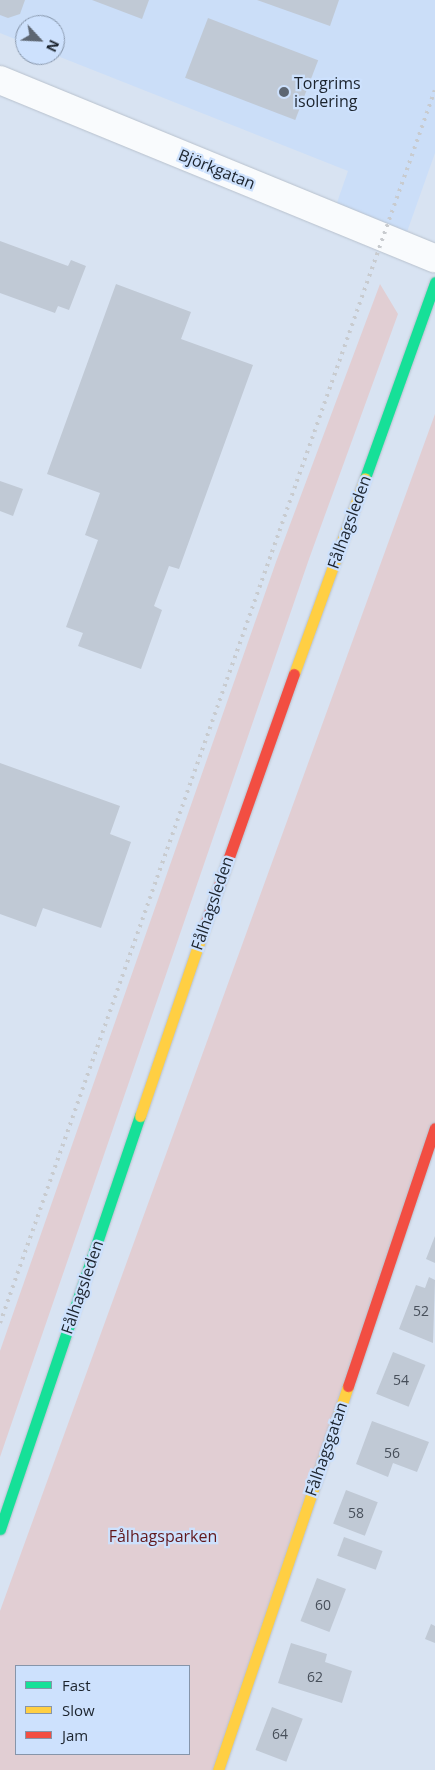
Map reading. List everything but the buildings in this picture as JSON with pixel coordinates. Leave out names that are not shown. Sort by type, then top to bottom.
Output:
[{"type":"main road","name":"Fålhagsleden","points":[[0,1529],[227,860],[435,282]]},
{"type":"main road","name":"Fålhagsgatan","points":[[218,1770],[435,1128]]},
{"type":"street","name":"Björkgatan","points":[[0,80],[435,258]]},
{"type":"shaded area","points":[[0,0],[435,0],[435,153],[402,246],[332,217],[348,171],[65,59],[65,15],[15,15],[15,39],[0,33]]},
{"type":"green space","points":[[380,284],[398,314],[309,559],[0,1457],[0,1351],[276,562]]},
{"type":"green space","name":"Fålhagsparken","points":[[435,414],[435,1128],[218,1770],[0,1770],[0,1611]]},
{"type":"railway","points":[[0,1323],[435,90]]},
{"type":"traffic: fast","points":[[365,478],[435,282]]},
{"type":"traffic: fast","points":[[0,1529],[140,1116]]},
{"type":"traffic: slow","points":[[294,674],[365,478]]},
{"type":"traffic: slow","points":[[140,1116],[206,922]]},
{"type":"traffic: slow","points":[[218,1770],[348,1386]]},
{"type":"traffic: jam","points":[[206,922],[294,674]]},
{"type":"traffic: jam","points":[[348,1386],[435,1128]]},
{"type":"place","name":"Torgrims isolering","points":[[284,92]]}]
